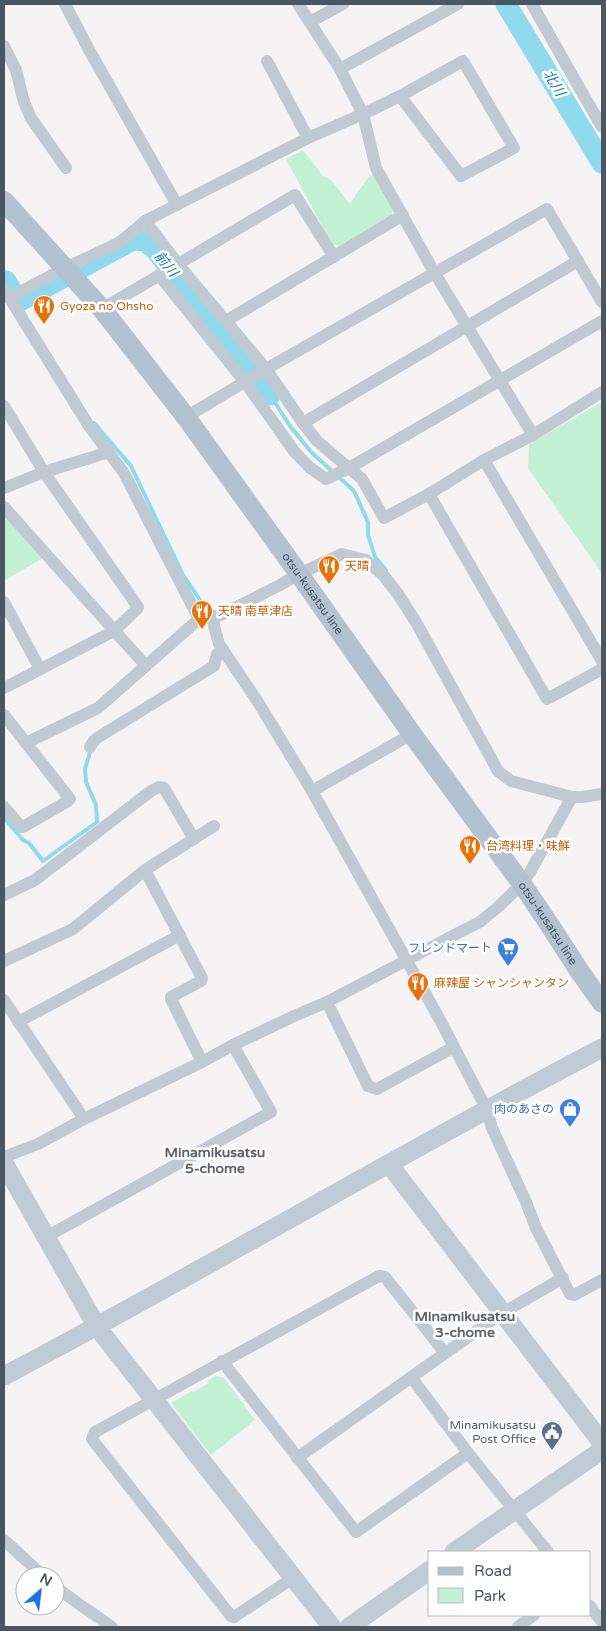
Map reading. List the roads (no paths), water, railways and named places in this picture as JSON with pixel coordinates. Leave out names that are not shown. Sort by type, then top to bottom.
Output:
[{"type":"main road","name":"otsu-kusatsu line","points":[[4,201],[102,308],[186,417],[412,734],[522,884],[602,1003]]},
{"type":"street","points":[[65,4],[177,205]]},
{"type":"street","points":[[298,4],[340,69],[363,114],[376,168],[434,272],[533,435]]},
{"type":"street","points":[[310,22],[343,4]]},
{"type":"street","points":[[340,69],[458,4]]},
{"type":"street","points":[[532,4],[602,127]]},
{"type":"street","points":[[4,46],[16,70],[24,102],[31,118],[66,168]]},
{"type":"street","points":[[267,61],[308,138]]},
{"type":"street","points":[[199,619],[133,488],[89,426],[6,294],[118,243],[145,221],[308,138],[400,96],[463,61],[514,148],[461,176],[400,96]]},
{"type":"street","points":[[102,308],[295,195],[334,257]]},
{"type":"street","points":[[186,417],[434,272],[547,209],[602,302]]},
{"type":"street","points":[[226,321],[403,215]]},
{"type":"street","points":[[145,221],[169,269],[245,382],[294,451],[308,467],[326,479],[349,468],[602,321]]},
{"type":"street","points":[[303,423],[578,261]]},
{"type":"street","points":[[169,269],[226,321],[266,369],[317,441],[362,479],[384,518],[429,494],[484,460],[533,435],[602,392]]},
{"type":"street","points":[[4,406],[44,472],[138,607],[114,631],[4,688]]},
{"type":"street","points":[[4,488],[44,472],[109,452]]},
{"type":"street","points":[[484,460],[602,661]]},
{"type":"street","points":[[429,494],[548,699],[602,669]]},
{"type":"street","points":[[4,507],[146,666]]},
{"type":"street","points":[[26,742],[98,708],[199,619],[221,615],[342,554],[366,560],[376,567],[398,594],[417,624],[498,771],[511,781],[572,797],[602,794]]},
{"type":"street","points":[[4,602],[40,668]]},
{"type":"street","points":[[214,616],[214,626],[219,644],[258,702],[312,791],[454,1047],[487,1110],[492,1128],[536,1228],[570,1294],[574,1295],[602,1281]]},
{"type":"street","points":[[90,747],[97,738],[214,666],[217,654],[223,649]]},
{"type":"street","points":[[4,715],[70,798],[68,801],[23,827],[4,807]]},
{"type":"street","points":[[312,791],[412,734]]},
{"type":"street","points":[[4,895],[35,880],[144,796],[159,787],[164,788],[194,839]]},
{"type":"street","points":[[4,1157],[38,1144],[84,1118],[202,1062],[233,1045],[327,1002],[480,922],[522,884],[572,797]]},
{"type":"street","points":[[4,961],[73,929],[146,870],[214,826]]},
{"type":"street","points":[[146,870],[202,978],[201,981],[171,997],[202,1062]]},
{"type":"street","points":[[18,1022],[180,934]]},
{"type":"street","points":[[4,1000],[84,1118]]},
{"type":"street","points":[[327,1002],[368,1086],[377,1089],[454,1047]]},
{"type":"street","points":[[46,1237],[271,1112],[233,1045]]},
{"type":"street","points":[[4,1376],[97,1327],[602,1048]]},
{"type":"street","points":[[4,1163],[97,1327],[332,1627]]},
{"type":"street","points":[[389,1164],[602,1443]]},
{"type":"street","points":[[293,1578],[234,1617],[231,1616],[92,1439],[94,1432],[379,1276],[385,1277],[445,1353]]},
{"type":"street","points":[[297,1458],[502,1313],[563,1278]]},
{"type":"street","points":[[222,1361],[356,1532],[468,1453]]},
{"type":"street","points":[[411,1377],[468,1453],[547,1551]]},
{"type":"street","points":[[455,1551],[602,1450]]},
{"type":"street","points":[[4,1540],[32,1566]]},
{"type":"street","points":[[349,1627],[428,1571]]},
{"type":"street","points":[[65,1595],[112,1627]]},
{"type":"street","points":[[591,1607],[602,1622]]},
{"type":"street","points":[[518,1627],[533,1616]]},
{"type":"waterway","name":"北川","points":[[506,4],[602,163]]},
{"type":"waterway","name":"前川","points":[[6,281],[18,302],[133,240],[144,241],[154,248],[270,395]]},
{"type":"waterway","points":[[270,395],[290,426],[311,452],[333,472]]},
{"type":"waterway","points":[[94,423],[131,466],[183,575],[206,609],[207,616]]},
{"type":"waterway","points":[[339,477],[354,491],[368,522],[368,535],[375,557],[386,570]]},
{"type":"waterway","points":[[4,818],[23,840],[29,843],[43,861],[97,822],[96,805],[86,782],[85,769],[91,749]]},
{"type":"place","name":"Gyoza no Ohsho","points":[[44,325]]},
{"type":"place","name":"天晴","points":[[329,585]]},
{"type":"place","name":"天晴 南草津店","points":[[202,630]]},
{"type":"place","name":"台湾料理・味鮮","points":[[470,865]]},
{"type":"place","name":"フレンドマート","points":[[508,967]]},
{"type":"place","name":"麻辣屋 シャンシャンタン","points":[[418,1002]]},
{"type":"place","name":"肉のあさの","points":[[570,1128]]},
{"type":"place","name":"Minamikusatsu Post Office","points":[[552,1451]]},
{"type":"district","name":"Minamikusatsu 5-chome","points":[[215,1160]]},
{"type":"district","name":"Minamikusatsu 3-chome","points":[[465,1324]]}]
